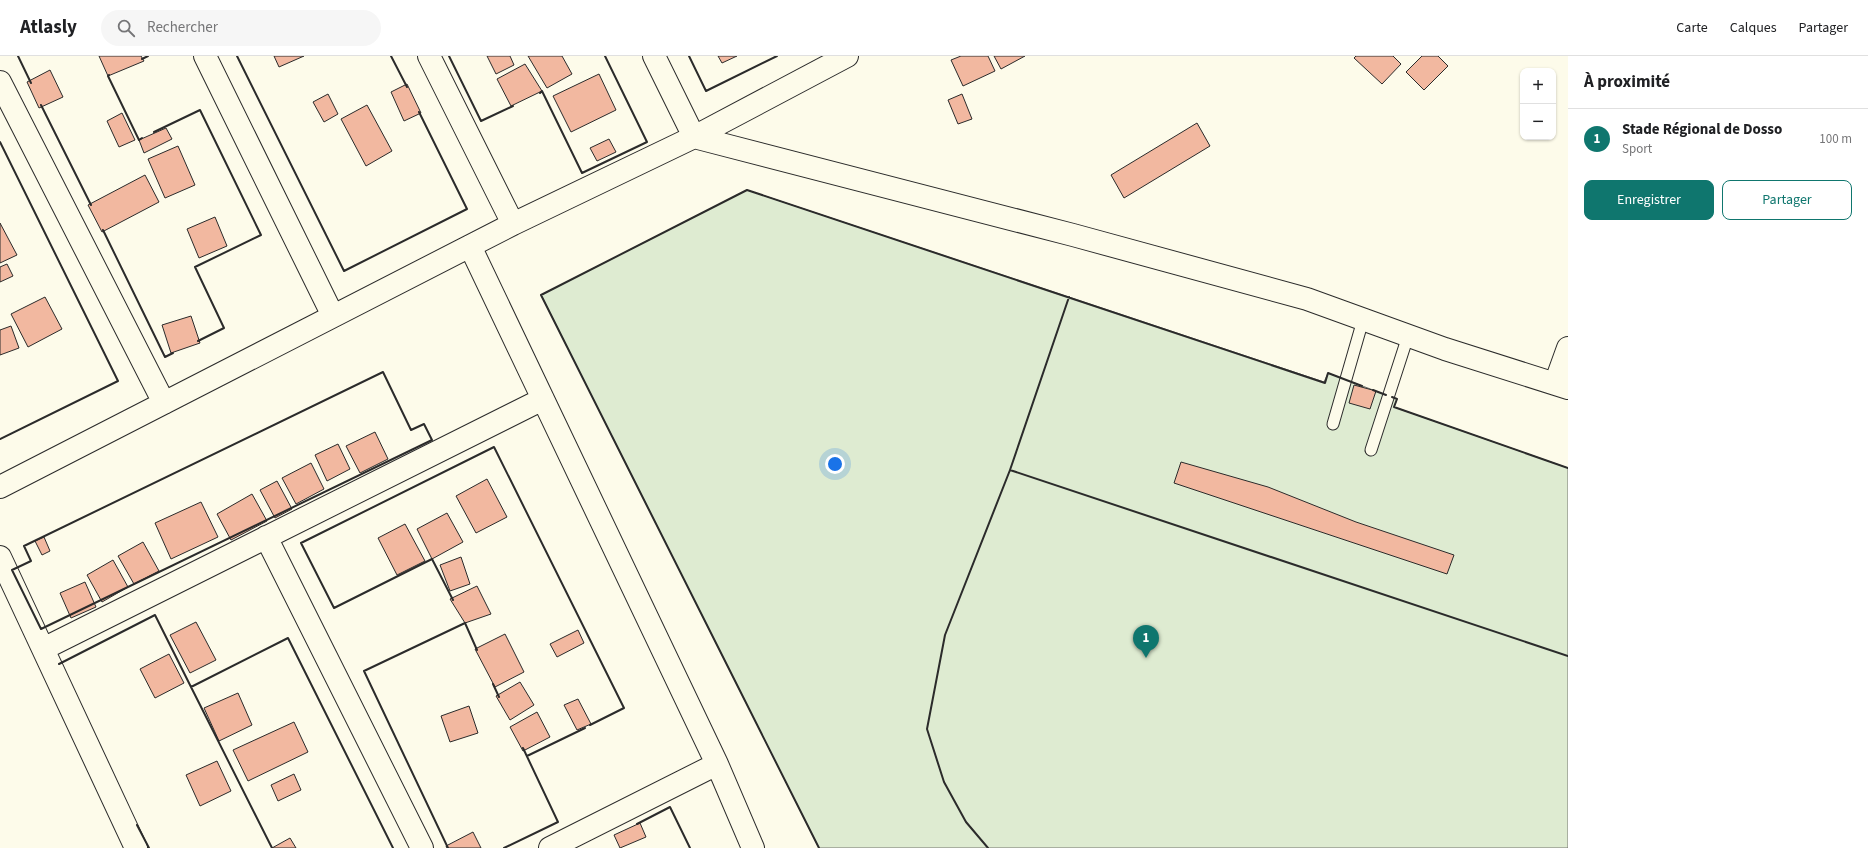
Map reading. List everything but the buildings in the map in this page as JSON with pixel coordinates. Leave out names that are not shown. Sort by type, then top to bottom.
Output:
[{"type":"street","points":[[205,56],[333,316]]},
{"type":"street","points":[[429,56],[513,224]]},
{"type":"street","points":[[654,56],[694,137],[1200,269],[1307,299],[1408,336],[1561,386],[1568,348]]},
{"type":"street","points":[[0,487],[513,224],[694,137],[847,56]]},
{"type":"street","points":[[0,82],[164,403]]},
{"type":"street","points":[[470,246],[717,764],[754,848]]},
{"type":"street","points":[[43,649],[543,399]]},
{"type":"street","points":[[266,537],[422,848]]},
{"type":"street","points":[[0,557],[136,848]]},
{"type":"street","points":[[550,848],[717,764]]},
{"type":"lane","points":[[1333,424],[1363,320]]},
{"type":"lane","points":[[1371,450],[1408,336]]},
{"type":"green space","points":[[747,190],[1324,382],[1328,373],[1397,399],[1394,407],[1568,468],[1568,848],[819,848],[541,295]]},
{"type":"wall","points":[[18,56],[31,83]]},
{"type":"wall","points":[[142,59],[148,56]]},
{"type":"wall","points":[[237,56],[344,271],[467,209],[419,112]]},
{"type":"wall","points":[[391,56],[407,87]]},
{"type":"wall","points":[[449,56],[481,121],[513,106]]},
{"type":"wall","points":[[540,93],[542,91],[582,173],[647,142],[605,56]]},
{"type":"wall","points":[[689,56],[706,91],[777,56]]},
{"type":"wall","points":[[109,75],[108,76],[139,140],[142,138]]},
{"type":"wall","points":[[41,105],[91,205]]},
{"type":"wall","points":[[154,132],[200,110],[261,235],[195,267],[224,328],[198,341]]},
{"type":"wall","points":[[0,142],[118,381],[0,439]]},
{"type":"wall","points":[[819,848],[541,295],[747,190],[1325,383],[1328,373],[1362,386]]},
{"type":"wall","points":[[103,230],[165,357],[173,353]]},
{"type":"wall","points":[[1010,470],[1069,297]]},
{"type":"wall","points":[[383,372],[411,430],[424,424],[432,440],[41,629],[12,570],[31,561],[24,546],[383,372]]},
{"type":"wall","points":[[1373,390],[1386,395]]},
{"type":"wall","points":[[1392,397],[1397,399],[1394,407],[1568,468]]},
{"type":"wall","points":[[453,600],[432,559],[334,608],[301,543],[494,447],[624,708],[590,725]]},
{"type":"wall","points":[[988,848],[966,822],[944,782],[927,729],[945,635],[1010,470],[1568,656]]},
{"type":"wall","points":[[59,664],[155,615],[191,687],[288,638],[393,848]]},
{"type":"wall","points":[[448,848],[364,671],[465,623],[477,650]]},
{"type":"wall","points":[[493,684],[499,697]]},
{"type":"wall","points":[[191,687],[272,848]]},
{"type":"wall","points":[[527,756],[585,728]]},
{"type":"wall","points":[[504,848],[558,822],[523,748]]},
{"type":"wall","points":[[637,824],[670,807],[690,848]]},
{"type":"wall","points":[[137,825],[149,848]]},
{"type":"place","name":"Stade Régional de Dosso","points":[[1146,658]]}]
